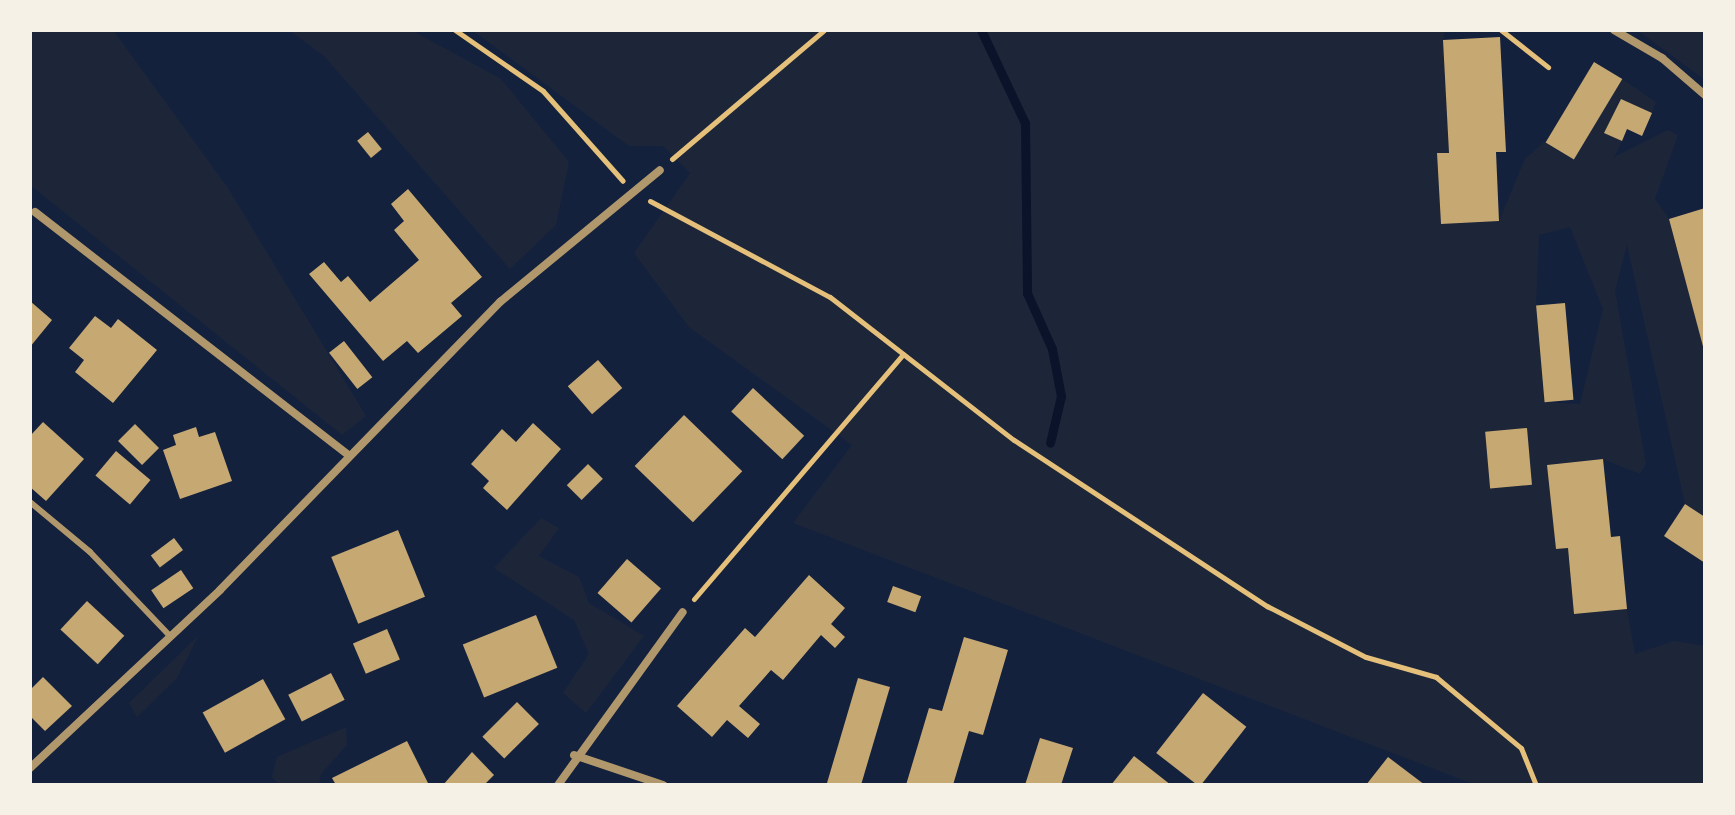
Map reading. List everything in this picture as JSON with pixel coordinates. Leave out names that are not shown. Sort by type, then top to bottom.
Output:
[{"type":"street","points":[[1614,30],[1662,58],[1705,95]]},
{"type":"street","points":[[30,768],[170,636],[500,302],[660,170]]},
{"type":"street","points":[[35,212],[348,455]]},
{"type":"street","points":[[558,785],[574,755],[683,612]]},
{"type":"street","points":[[574,755],[663,785]]},
{"type":"lane","points":[[30,502],[90,552],[170,636]]},
{"type":"path","points":[[455,30],[543,91],[632,191],[830,297],[1014,440],[1267,606],[1366,657],[1436,677],[1521,748],[1536,785]]},
{"type":"path","points":[[660,170],[824,30]]},
{"type":"path","points":[[1501,30],[1548,67]]},
{"type":"path","points":[[683,612],[903,354]]},
{"type":"shaded area","points":[[30,30],[113,30],[228,188],[366,416],[342,435],[30,185]]},
{"type":"shaded area","points":[[289,30],[413,31],[501,79],[569,162],[556,225],[510,269],[325,57]]},
{"type":"shaded area","points":[[472,30],[1444,30],[1449,153],[1437,154],[1441,224],[1499,221],[1525,159],[1544,142],[1572,159],[1622,79],[1656,102],[1652,113],[1620,99],[1605,132],[1622,141],[1614,157],[1668,130],[1678,135],[1655,199],[1669,219],[1705,352],[1705,517],[1685,504],[1627,245],[1615,291],[1646,464],[1640,474],[1603,459],[1548,465],[1556,549],[1568,548],[1574,614],[1627,609],[1635,654],[1674,641],[1705,646],[1705,785],[1476,785],[793,523],[852,445],[689,327],[634,253],[690,173],[663,146],[629,146]],"holes":[[[1570,227],[1603,309],[1580,404],[1544,402],[1536,305],[1539,235]]]},
{"type":"shaded area","points":[[1636,30],[1705,30],[1705,80],[1641,33]]},
{"type":"shaded area","points":[[541,518],[559,528],[539,556],[579,577],[589,603],[644,636],[586,713],[563,693],[589,654],[574,620],[494,568]]},
{"type":"shaded area","points":[[199,635],[177,678],[137,717],[129,703]]},
{"type":"shaded area","points":[[346,727],[347,745],[321,774],[319,785],[280,785],[272,777],[277,757]]},
{"type":"building","points":[[1500,37],[1506,152],[1496,152],[1499,221],[1441,224],[1437,153],[1449,153],[1443,40]]},
{"type":"building","points":[[1594,62],[1622,79],[1574,160],[1546,143]]},
{"type":"building","points":[[1621,99],[1652,113],[1642,136],[1627,129],[1622,141],[1604,133]]},
{"type":"building","points":[[368,132],[382,149],[371,158],[357,141]]},
{"type":"building","points":[[408,189],[482,277],[451,303],[462,316],[418,353],[407,341],[383,361],[309,274],[324,262],[341,282],[348,276],[370,302],[419,260],[394,230],[404,221],[391,204]]},
{"type":"building","points":[[1705,208],[1705,350],[1704,350],[1669,219]]},
{"type":"building","points":[[30,301],[52,320],[30,347]]},
{"type":"building","points":[[1565,303],[1573,400],[1545,402],[1536,306]]},
{"type":"building","points":[[95,316],[111,328],[118,319],[157,350],[113,403],[75,372],[84,360],[69,348]]},
{"type":"building","points":[[344,341],[372,377],[357,389],[329,353]]},
{"type":"building","points":[[598,360],[622,388],[592,414],[568,386]]},
{"type":"building","points":[[753,388],[804,436],[782,459],[731,411]]},
{"type":"building","points":[[684,415],[742,471],[693,522],[635,466]]},
{"type":"building","points":[[43,422],[84,459],[46,501],[30,487],[30,436]]},
{"type":"building","points":[[533,423],[561,449],[507,510],[483,488],[489,481],[471,464],[502,429],[516,442]]},
{"type":"building","points":[[135,424],[159,448],[142,465],[118,441]]},
{"type":"building","points":[[196,427],[199,437],[215,432],[232,481],[180,499],[163,450],[176,445],[173,435]]},
{"type":"building","points":[[1527,428],[1532,485],[1490,488],[1485,432]]},
{"type":"building","points":[[116,451],[150,480],[130,504],[95,476]]},
{"type":"building","points":[[1603,459],[1611,537],[1620,536],[1627,609],[1574,614],[1568,548],[1556,549],[1547,465]]},
{"type":"building","points":[[588,464],[603,479],[582,500],[567,485]]},
{"type":"building","points":[[1685,504],[1705,517],[1705,563],[1664,536]]},
{"type":"building","points":[[398,530],[425,597],[358,624],[331,557]]},
{"type":"building","points":[[174,538],[183,550],[160,567],[151,555]]},
{"type":"building","points":[[627,559],[661,589],[631,622],[597,593]]},
{"type":"building","points":[[181,570],[193,588],[163,608],[151,590]]},
{"type":"building","points":[[809,575],[845,608],[831,624],[845,637],[835,648],[821,635],[783,680],[771,670],[739,706],[760,724],[748,738],[727,720],[712,737],[677,706],[745,628],[755,637]]},
{"type":"building","points":[[893,586],[921,596],[915,612],[887,602]]},
{"type":"building","points":[[87,601],[124,636],[98,664],[60,630]]},
{"type":"building","points":[[536,615],[557,668],[484,697],[463,645]]},
{"type":"building","points":[[387,629],[400,659],[366,674],[353,643]]},
{"type":"building","points":[[964,637],[1008,650],[983,735],[969,731],[953,785],[906,785],[929,708],[942,711]]},
{"type":"building","points":[[331,673],[345,700],[302,722],[288,695]]},
{"type":"building","points":[[43,677],[72,706],[45,731],[30,716],[30,690]]},
{"type":"building","points":[[858,678],[890,687],[861,785],[834,785],[827,783]]},
{"type":"building","points":[[263,679],[285,719],[225,753],[203,712]]},
{"type":"building","points":[[1203,693],[1246,727],[1201,785],[1156,753]]},
{"type":"building","points":[[517,702],[539,724],[504,759],[482,737]]},
{"type":"building","points":[[1040,738],[1073,748],[1061,785],[1025,785]]},
{"type":"building","points":[[407,741],[429,785],[336,785],[332,778]]},
{"type":"building","points":[[472,752],[494,775],[484,785],[443,785]]},
{"type":"building","points":[[1134,756],[1171,785],[1111,785]]},
{"type":"building","points":[[1388,757],[1425,785],[1366,785]]},
{"type":"waterway","points":[[981,30],[1025,123],[1027,293],[1052,349],[1061,396],[1050,443]]}]
